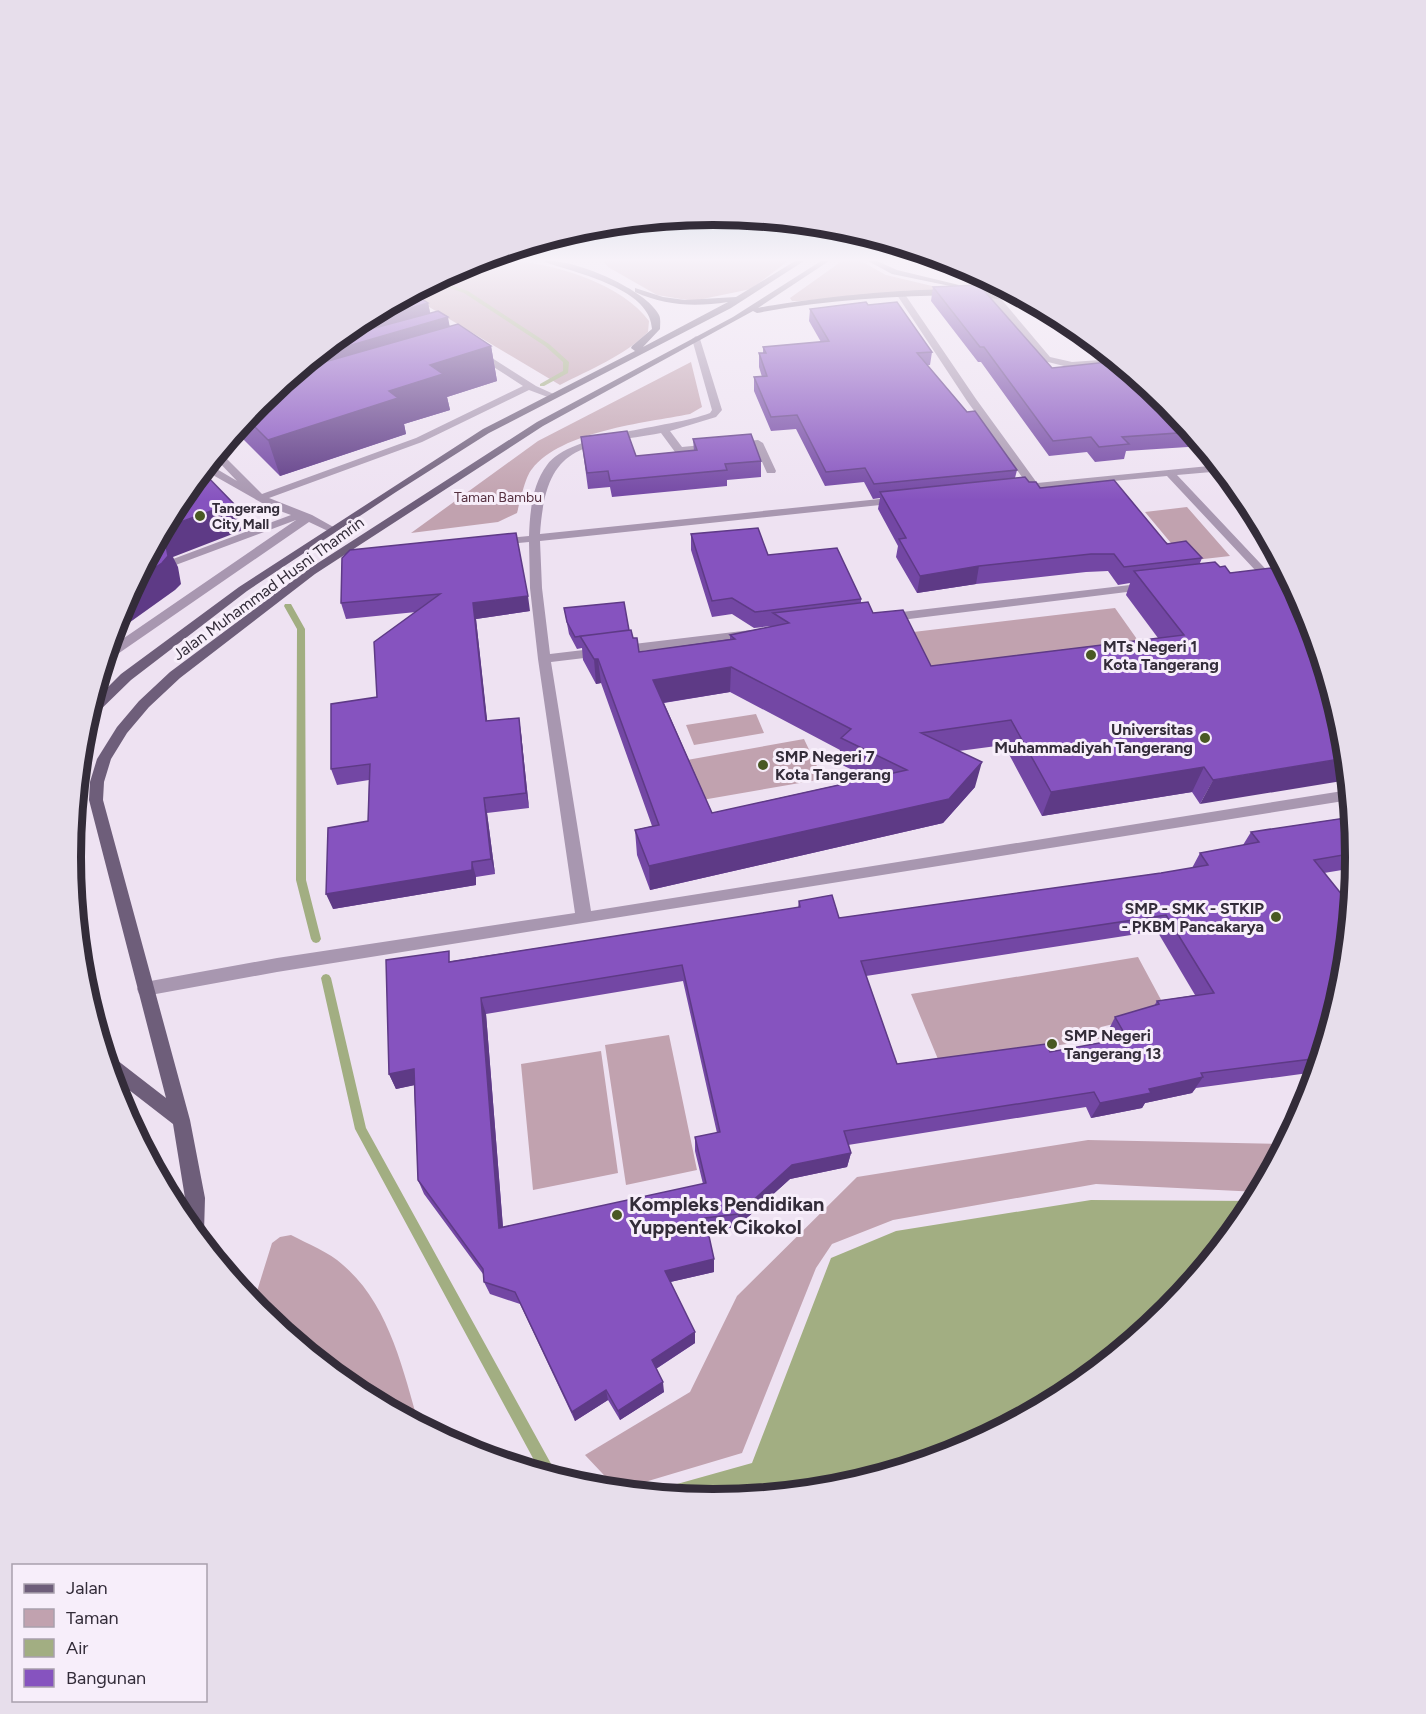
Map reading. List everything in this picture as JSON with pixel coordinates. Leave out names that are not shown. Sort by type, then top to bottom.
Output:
[{"type":"main road","points":[[599,374],[642,341]]},
{"type":"main road","name":"Jalan Muhammad Husni Thamrin","points":[[101,700],[154,655],[243,589],[332,529],[502,422],[661,341]]},
{"type":"main road","name":"Jalan Muhammad Husni Thamrin","points":[[194,1217],[195,1198],[181,1120],[96,800],[97,782],[104,759],[122,730],[144,704],[175,675],[329,560],[540,424],[692,341]]},
{"type":"main road","points":[[515,415],[527,422],[540,424]]},
{"type":"main road","points":[[502,422],[525,424],[527,432]]},
{"type":"main road","points":[[119,1072],[181,1120]]},
{"type":"street","points":[[584,918],[544,659],[533,538],[540,490],[550,468],[556,462],[587,444],[705,418],[717,410],[697,341]]},
{"type":"street","points":[[931,341],[1034,486]]},
{"type":"street","points":[[1032,341],[1047,359],[1053,362],[1068,365],[1105,362]]},
{"type":"street","points":[[468,350],[530,386],[553,396]]},
{"type":"street","points":[[260,498],[419,440],[530,386]]},
{"type":"street","points":[[663,428],[679,450],[758,443],[771,471]]},
{"type":"street","points":[[222,459],[260,498]]},
{"type":"street","points":[[1011,489],[1211,469]]},
{"type":"street","points":[[213,471],[273,505],[332,529]]},
{"type":"street","points":[[1169,473],[1257,574],[1279,590]]},
{"type":"street","points":[[488,543],[909,499]]},
{"type":"street","points":[[169,564],[304,516]]},
{"type":"street","points":[[117,649],[304,516]]},
{"type":"street","points":[[329,560],[352,557]]},
{"type":"street","points":[[874,619],[1157,586]]},
{"type":"street","points":[[544,659],[768,632]]},
{"type":"street","points":[[145,989],[277,965],[1342,796]]},
{"type":"green space","points":[[486,341],[639,341],[595,368],[560,385]]},
{"type":"green space","name":"Taman Bambu","points":[[691,362],[702,407],[690,414],[628,425],[583,437],[563,446],[546,456],[532,469],[517,513],[498,522],[411,533],[538,441]]},
{"type":"green space","points":[[1187,507],[1230,556],[1186,561],[1145,512]]},
{"type":"green space","points":[[1115,608],[1151,659],[932,685],[905,633]]},
{"type":"green space","points":[[756,714],[764,733],[694,745],[686,725]]},
{"type":"green space","points":[[804,739],[823,779],[702,800],[687,760]]},
{"type":"green space","points":[[1138,957],[1167,1011],[1101,1027],[1104,1038],[940,1064],[911,994]]},
{"type":"green space","points":[[669,1035],[697,1170],[626,1185],[605,1045]]},
{"type":"green space","points":[[601,1051],[618,1173],[533,1190],[521,1064]]},
{"type":"green space","points":[[1088,1140],[1276,1144],[1248,1191],[1096,1184],[893,1220],[832,1244],[816,1268],[742,1453],[636,1485],[609,1480],[585,1455],[690,1392],[737,1296],[857,1177]]},
{"type":"green space","points":[[291,1235],[325,1252],[359,1281],[383,1318],[392,1339],[416,1415],[362,1382],[328,1358],[296,1332],[256,1294],[272,1243],[280,1237]]},
{"type":"water","points":[[1091,1200],[1242,1201],[1188,1274],[1130,1332],[1064,1382],[993,1424],[916,1455],[836,1477],[754,1488],[665,1487],[752,1463],[831,1258],[896,1231]]},
{"type":"building","points":[[349,341],[365,341],[338,349]]},
{"type":"building","points":[[398,341],[483,341],[491,346],[430,365],[443,374],[389,391],[398,398],[268,440],[252,424],[318,364]]},
{"type":"building","points":[[829,341],[924,341],[932,352],[917,353],[967,412],[975,411],[1017,470],[874,484],[865,468],[826,472],[797,415],[771,417],[754,377],[767,376],[759,353],[766,353],[763,347]]},
{"type":"building","points":[[975,341],[1028,341],[1052,368],[1106,362],[1130,382],[1181,433],[1122,437],[1129,444],[1099,447],[1091,437],[1053,441],[984,347],[980,347]]},
{"type":"building","points":[[627,431],[636,456],[697,450],[693,439],[751,434],[761,461],[725,464],[727,470],[610,481],[608,471],[587,473],[581,437]]},
{"type":"building","points":[[208,477],[233,503],[177,523]]},
{"type":"building","points":[[1025,477],[1029,482],[1036,482],[1040,488],[1114,480],[1167,544],[1186,541],[1202,558],[1124,567],[1114,554],[1091,554],[979,566],[920,576],[899,539],[906,538],[880,492]]},
{"type":"building","points":[[758,528],[768,555],[837,548],[861,599],[755,612],[732,598],[712,601],[691,534]]},
{"type":"building","points":[[516,533],[528,596],[473,603],[486,721],[519,718],[526,793],[484,798],[491,859],[472,862],[472,870],[326,894],[328,828],[368,821],[370,764],[331,769],[331,704],[377,697],[374,642],[440,594],[341,603],[342,558],[350,550]]},
{"type":"building","points":[[166,542],[168,556],[149,572]]},
{"type":"building","points":[[1215,562],[1220,567],[1225,566],[1230,573],[1271,568],[1281,578],[1311,654],[1323,693],[1337,759],[1213,780],[1204,767],[1051,792],[1011,720],[921,733],[982,762],[949,799],[649,866],[635,830],[659,825],[598,659],[594,659],[580,636],[631,630],[633,638],[637,638],[639,652],[735,639],[730,635],[789,623],[773,613],[868,602],[873,613],[903,610],[931,666],[1184,635],[1134,571]],"holes":[[[731,667],[851,729],[841,738],[907,770],[712,813],[653,680]]]},
{"type":"building","points":[[624,602],[629,630],[575,637],[567,622],[564,608]]},
{"type":"building","points":[[1344,818],[1345,855],[1314,860],[1344,897],[1333,980],[1311,1059],[1201,1073],[1203,1077],[1149,1089],[1151,1093],[1100,1103],[1094,1092],[844,1131],[851,1153],[792,1165],[738,1214],[705,1218],[714,1259],[665,1271],[695,1332],[652,1360],[663,1382],[618,1411],[606,1390],[572,1412],[515,1292],[484,1282],[483,1269],[418,1180],[414,1069],[389,1074],[386,960],[449,951],[449,962],[800,907],[799,901],[832,895],[839,918],[1208,865],[1200,853],[1259,842],[1251,832]],"holes":[[[1166,915],[1214,993],[1157,1001],[1159,1004],[1115,1017],[1127,1038],[1050,1052],[1046,1044],[897,1064],[861,961]],[[682,965],[720,1132],[695,1137],[706,1183],[499,1228],[481,998]]]},
{"type":"waterway","points":[[541,341],[566,362],[566,372],[542,385]]},
{"type":"waterway","points":[[288,606],[301,629],[301,880],[316,939]]},
{"type":"waterway","points":[[326,978],[361,1129],[544,1466]]},
{"type":"place","name":"Tangerang City Mall","points":[[200,516]]},
{"type":"place","name":"MTs Negeri 1 Kota Tangerang","points":[[1091,655]]},
{"type":"place","name":"Universitas Muhammadiyah Tangerang","points":[[1205,738]]},
{"type":"place","name":"SMP Negeri 7 Kota Tangerang","points":[[763,765]]},
{"type":"place","name":"SMP - SMK - STKIP - PKBM Pancakarya","points":[[1276,917]]},
{"type":"place","name":"SMP Negeri Tangerang 13","points":[[1052,1044]]},
{"type":"place","name":"Kompleks Pendidikan Yuppentek Cikokol","points":[[617,1215]]}]
